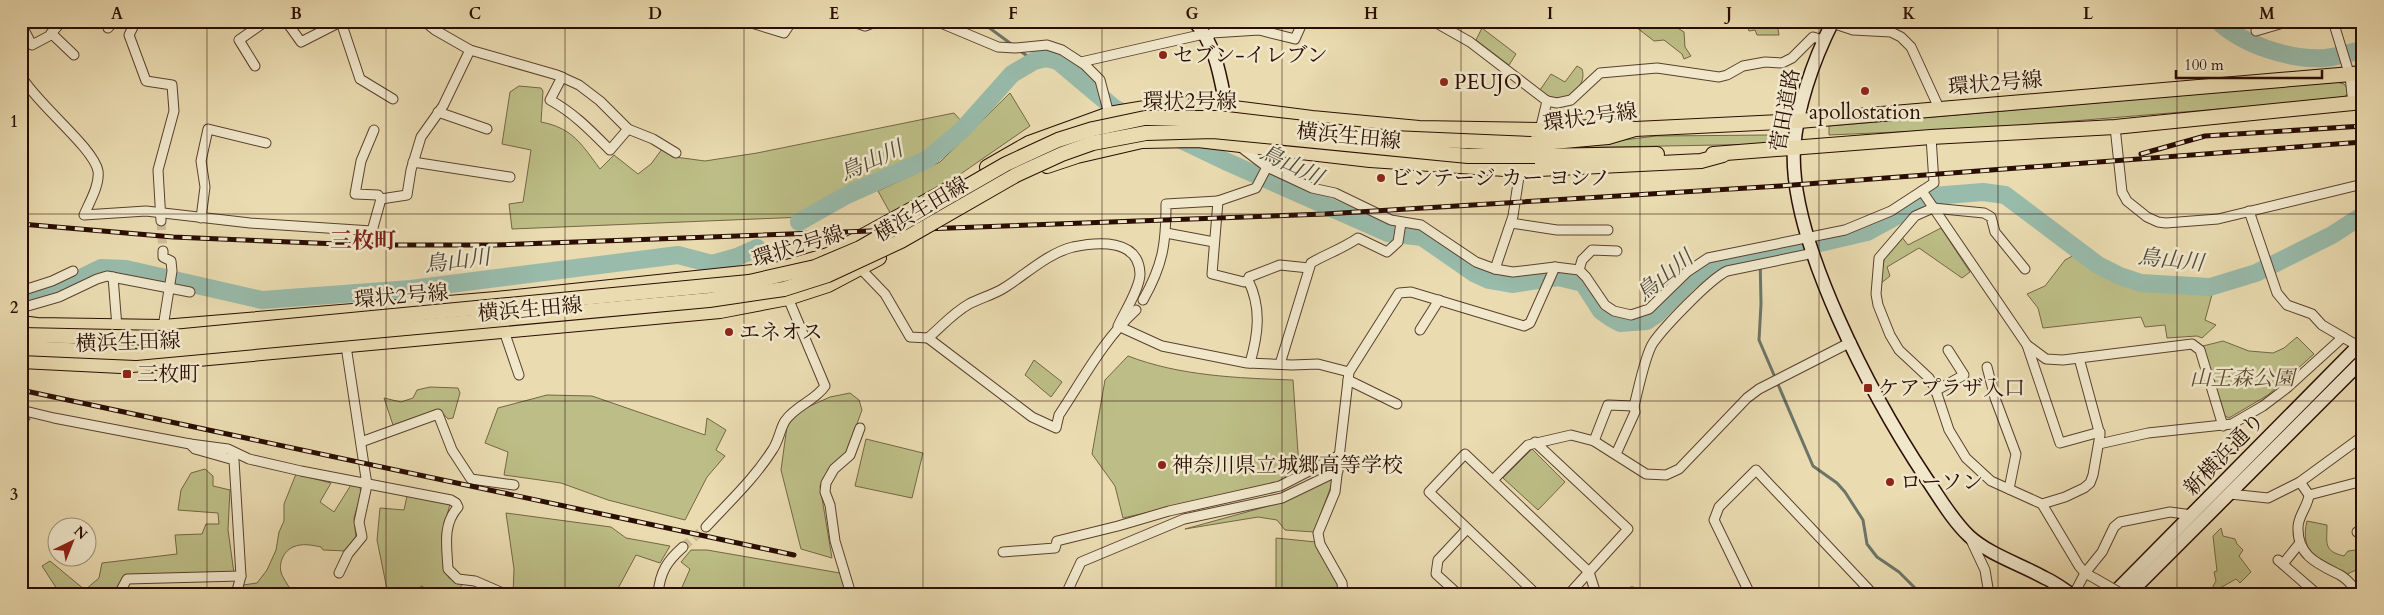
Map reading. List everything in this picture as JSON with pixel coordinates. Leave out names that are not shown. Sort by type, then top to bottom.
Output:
[{"type":"main road","name":"環状2号線","points":[[21,348],[136,353],[710,300],[784,289],[828,275],[864,259],[901,241],[1016,175],[1062,154],[1093,143],[1146,133],[1213,131],[1468,156],[1533,150],[1608,137],[1635,130],[1799,121],[2356,75]]},
{"type":"main road","name":"環状2号線","points":[[21,335],[163,338],[749,282],[815,267],[860,248],[1006,164],[1058,140],[1093,129],[1144,118],[1218,118],[1392,138],[1533,150],[1723,155],[1931,137],[2115,127],[2358,103]]},
{"type":"main road","name":"横浜生田線","points":[[21,323],[36,325],[163,327],[496,299],[780,269],[828,255],[1029,143],[1109,114],[1157,106],[1226,107],[1312,118],[1419,128],[1540,130],[1609,126],[1635,130]]},
{"type":"main road","name":"横浜生田線","points":[[21,361],[121,366],[720,311],[788,298],[828,285],[896,249],[1024,173],[1077,156],[1142,141],[1198,140],[1370,160],[1520,170],[1701,161],[1723,155]]},
{"type":"street","points":[[21,24],[32,45],[51,33],[62,21]]},
{"type":"street","points":[[136,21],[129,35],[146,81],[172,85],[174,111],[158,170],[161,218]]},
{"type":"street","points":[[255,66],[239,40],[266,21]]},
{"type":"street","points":[[286,21],[301,42],[342,21],[360,79],[393,99]]},
{"type":"street","points":[[424,21],[435,30],[470,50],[479,50],[562,77],[579,85],[600,100],[628,129],[653,139],[676,154]]},
{"type":"street","points":[[745,21],[784,33],[792,21]]},
{"type":"street","points":[[851,21],[865,26],[878,21]]},
{"type":"street","points":[[936,21],[998,47],[1047,45],[1062,50],[1081,62],[1100,80],[1115,148]]},
{"type":"street","points":[[1194,21],[1204,31],[1217,67],[1233,143],[1249,151],[1267,167],[1312,188],[1335,193],[1380,216],[1401,223],[1421,226],[1476,262],[1495,269],[1551,275],[1579,270]]},
{"type":"street","points":[[1081,62],[1204,31],[1212,33],[1259,30],[1295,39],[1303,21]]},
{"type":"street","points":[[1433,21],[1470,42],[1546,102],[1557,103],[1571,100],[1600,73],[1657,68],[1719,76],[1727,75],[1743,66],[1765,62],[1782,63],[1792,58],[1813,37],[1823,40]]},
{"type":"street","points":[[2256,30],[2290,21]]},
{"type":"street","points":[[2333,21],[2346,60],[2356,75],[2358,103]]},
{"type":"street","points":[[1832,22],[1853,30],[1891,32],[1901,37],[1911,47],[1939,108]]},
{"type":"street","name":"菅田道路","points":[[1832,22],[1814,63],[1794,148],[1800,203],[1828,296],[1896,433],[1952,516],[1969,536],[1987,548],[2046,578],[2072,594]]},
{"type":"street","points":[[51,33],[74,55]]},
{"type":"street","points":[[381,199],[407,195],[413,162],[421,137],[438,112],[470,50]]},
{"type":"street","points":[[21,76],[37,99],[82,144],[98,171],[96,184],[84,215],[146,211],[161,218],[201,218],[372,231],[381,199]]},
{"type":"street","points":[[562,77],[550,100],[567,109],[610,150],[628,129]]},
{"type":"street","points":[[1540,130],[1546,102]]},
{"type":"street","points":[[438,112],[487,129]]},
{"type":"street","points":[[2115,127],[2122,192],[2127,201],[2147,217],[2166,223],[2218,219],[2363,184]]},
{"type":"street","points":[[201,218],[205,186],[201,161],[208,129],[266,143]]},
{"type":"street","points":[[374,130],[362,161],[355,194],[378,195],[381,199]]},
{"type":"street","points":[[1616,454],[1635,412],[1634,406],[1652,344],[1718,275],[1812,247],[1845,230],[1891,211],[1922,191],[1934,183],[1931,137]]},
{"type":"street","points":[[413,162],[510,177]]},
{"type":"street","points":[[1143,300],[1153,283],[1164,256],[1166,204],[1218,201],[1256,188],[1267,167]]},
{"type":"street","points":[[1495,269],[1511,223],[1520,170]]},
{"type":"street","points":[[1922,191],[2027,345],[2060,443],[2100,432]]},
{"type":"street","points":[[1218,201],[1212,274],[1244,282],[1248,280],[1249,276],[1280,265],[1310,268]]},
{"type":"street","points":[[2025,269],[1995,232],[1991,217],[1984,213],[1933,208],[1914,216],[1879,258],[1876,294],[1878,305],[1890,336],[1899,350],[1928,378],[1936,391],[1949,430],[1966,458],[1991,481],[2042,504],[2070,554],[2085,573],[2122,594]]},
{"type":"street","points":[[2249,211],[2277,293],[2287,305],[2312,314],[2322,325],[2343,337],[2360,343]]},
{"type":"street","points":[[1280,364],[1311,264],[1318,259],[1341,250],[1358,238],[1387,252],[1398,242],[1401,223]]},
{"type":"street","points":[[1511,223],[1557,230],[1608,230]]},
{"type":"street","points":[[1166,233],[1214,242]]},
{"type":"street","points":[[860,268],[885,294],[910,337],[928,338],[1032,417],[1056,428],[1059,415],[1118,326],[1137,285],[1140,274],[1132,253],[1125,247],[1112,243],[1072,247],[1049,259],[1002,290],[962,309],[928,338]]},
{"type":"street","points":[[1579,270],[1605,305],[1614,311],[1631,315],[1649,309],[1687,272],[1708,258],[1743,250],[1812,247]]},
{"type":"street","points":[[1579,270],[1582,260],[1592,250],[1617,251]]},
{"type":"street","points":[[163,251],[164,257],[171,261],[172,271],[163,327]]},
{"type":"street","points":[[21,291],[52,281],[73,271]]},
{"type":"street","points":[[1343,594],[1342,583],[1320,544],[1318,534],[1335,492],[1349,376],[1399,294],[1412,292],[1524,326],[1530,323],[1551,275]]},
{"type":"street","points":[[113,277],[116,327]]},
{"type":"street","points":[[21,308],[59,297],[97,279],[113,277],[190,292]]},
{"type":"street","points":[[1248,280],[1257,310],[1258,326],[1250,363]]},
{"type":"street","points":[[706,527],[753,477],[774,448],[784,422],[796,408],[821,393],[825,386],[788,298]]},
{"type":"street","points":[[1420,330],[1439,300]]},
{"type":"street","points":[[1118,326],[1136,310]]},
{"type":"street","points":[[1118,326],[1162,346],[1250,363],[1318,364],[1349,376],[1397,404]]},
{"type":"street","points":[[504,331],[519,375]]},
{"type":"street","points":[[2099,444],[2148,433],[2232,424],[2263,406],[2288,387],[2343,337]]},
{"type":"street","points":[[1493,480],[1528,445],[1571,435],[1594,441],[1646,474],[1666,475],[1679,470],[1747,398],[1782,376],[1851,342]]},
{"type":"street","name":"新横浜通り","points":[[2113,594],[2360,343]]},
{"type":"street","points":[[2027,345],[2046,359],[2079,358],[2192,344],[2200,350],[2223,426]]},
{"type":"street","points":[[339,573],[348,554],[362,537],[360,522],[367,485],[346,346]]},
{"type":"street","points":[[1936,391],[1964,376],[1948,350]]},
{"type":"street","points":[[2042,504],[2065,497],[2090,483],[2100,432],[2079,358]]},
{"type":"street","name":"新横浜通り","points":[[2130,594],[2363,360]]},
{"type":"street","points":[[1987,367],[1995,398],[2016,454],[2009,489]]},
{"type":"street","points":[[1594,441],[1608,406],[1634,406]]},
{"type":"street","points":[[21,410],[190,444],[228,449],[249,459],[456,503],[458,508],[452,514],[446,536],[448,569],[458,579],[475,581],[505,594]]},
{"type":"street","points":[[361,442],[438,414],[452,450],[470,479],[514,485]]},
{"type":"street","points":[[852,594],[835,541],[830,505],[825,492],[826,483],[834,469],[850,455],[860,428]]},
{"type":"street","points":[[2230,494],[2268,498],[2300,482],[2363,436]]},
{"type":"street","points":[[1535,442],[1628,529],[1569,594]]},
{"type":"street","points":[[190,444],[195,449],[234,460],[241,576],[236,594]]},
{"type":"street","points":[[1536,594],[1429,492],[1466,454],[1590,572],[1596,594]]},
{"type":"street","points":[[1003,552],[1055,548],[1057,540],[1118,526],[1169,511],[1280,486],[1340,455]]},
{"type":"street","points":[[1750,594],[1714,520],[1719,507],[1756,470],[1873,594]]},
{"type":"street","points":[[1066,594],[1081,562],[1184,518],[1282,498],[1338,471]]},
{"type":"street","points":[[2309,495],[2363,481]]},
{"type":"street","points":[[2300,482],[2309,495],[2308,503],[2297,525],[2299,544],[2312,560],[2332,573],[2340,575],[2360,594]]},
{"type":"street","points":[[2072,594],[2085,573],[2102,552],[2114,527],[2120,522],[2170,512],[2192,515]]},
{"type":"street","points":[[1458,594],[1436,574],[1438,560],[1467,529]]},
{"type":"street","points":[[1969,536],[1985,570],[1989,594]]},
{"type":"street","points":[[2299,544],[2280,562],[2317,594]]},
{"type":"street","points":[[658,594],[659,578],[668,560],[682,547]]},
{"type":"street","points":[[119,594],[127,579],[241,576]]},
{"type":"green space","points":[[1613,21],[1666,21],[1684,32],[1685,47],[1691,56],[1684,59],[1682,54],[1664,40],[1654,41],[1632,24],[1613,24]]},
{"type":"green space","points":[[1781,21],[1778,29],[1779,35],[1757,35],[1755,30],[1749,31],[1745,22]]},
{"type":"green space","points":[[1482,28],[1516,54],[1509,65],[1476,40]]},
{"type":"green space","points":[[1577,66],[1582,69],[1582,80],[1577,89],[1568,97],[1554,100],[1540,90],[1551,74],[1565,82]]},
{"type":"green space","points":[[2337,82],[2344,84],[2348,89],[2347,95],[2341,99],[1988,128],[1829,135],[1829,126]]},
{"type":"green space","points":[[519,86],[541,88],[543,91],[541,122],[561,128],[569,133],[582,145],[600,169],[614,155],[638,174],[651,164],[662,149],[675,157],[705,161],[757,153],[954,113],[961,121],[935,149],[904,169],[864,181],[804,217],[512,229],[509,204],[523,202],[531,150],[502,144],[510,92]]},
{"type":"green space","points":[[1010,93],[1030,126],[893,218],[878,191],[940,162]]},
{"type":"green space","points":[[1771,135],[1771,144],[1558,148],[1656,136]]},
{"type":"green space","points":[[1941,228],[1970,272],[1962,278],[1919,248],[1887,267],[1890,276],[1880,284],[1885,254],[1901,236],[1908,245]]},
{"type":"green space","points":[[2078,253],[2098,269],[2142,288],[2213,291],[2205,320],[2216,325],[2202,338],[2197,336],[2167,338],[2165,325],[2145,327],[2141,317],[2043,328],[2038,308],[2027,294],[2045,286],[2065,260]]},
{"type":"green space","name":"山王森公園","points":[[2297,337],[2314,354],[2268,395],[2229,418],[2225,416],[2203,346],[2223,341],[2249,351],[2273,353],[2284,348]]},
{"type":"green space","points":[[1128,356],[1148,363],[1188,372],[1230,377],[1293,380],[1299,467],[1277,483],[1123,518],[1115,486],[1092,454],[1105,380]]},
{"type":"green space","points":[[1034,360],[1062,382],[1051,397],[1025,375]]},
{"type":"green space","points":[[430,387],[458,388],[460,393],[453,418],[448,419],[439,409],[393,425],[384,398],[401,402],[413,398],[417,390]]},
{"type":"green space","points":[[850,393],[859,400],[862,410],[846,454],[834,463],[820,486],[832,558],[801,549],[781,470],[787,426],[799,411],[830,397]]},
{"type":"green space","points":[[547,395],[592,396],[705,435],[707,418],[726,430],[716,450],[725,456],[707,477],[685,520],[608,500],[561,483],[504,475],[508,452],[485,443],[498,408]]},
{"type":"green space","points":[[866,439],[923,453],[912,498],[855,486]]},
{"type":"green space","points":[[1532,449],[1565,482],[1538,510],[1503,478]]},
{"type":"green space","points":[[205,469],[213,476],[213,486],[230,490],[228,530],[234,573],[125,577],[116,594],[50,594],[57,589],[42,566],[48,562],[48,568],[58,568],[85,590],[99,578],[102,563],[177,554],[175,535],[202,534],[206,524],[219,524],[218,513],[178,510],[181,490],[191,473]]},
{"type":"green space","points":[[296,474],[331,483],[320,502],[334,512],[351,485],[360,487],[361,494],[354,518],[356,538],[346,551],[323,550],[321,547],[307,545],[300,545],[289,549],[283,556],[280,569],[294,594],[240,594],[243,585],[257,583],[267,570],[276,550],[279,532],[284,521],[284,504]]},
{"type":"green space","points":[[1329,479],[1333,481],[1314,532],[1285,530],[1277,520],[1258,517],[1185,529],[1283,502]]},
{"type":"green space","points":[[407,496],[450,504],[442,534],[444,569],[449,578],[463,584],[454,594],[438,594],[421,586],[417,594],[388,594],[377,540],[380,508],[404,510]]},
{"type":"green space","points":[[506,513],[611,527],[626,538],[670,546],[660,563],[636,555],[615,594],[513,594],[514,569]]},
{"type":"green space","points":[[2307,521],[2327,525],[2327,541],[2332,552],[2344,556],[2348,551],[2356,550],[2359,554],[2363,553],[2363,567],[2347,574],[2320,562],[2309,549],[2306,542]]},
{"type":"green space","points":[[2221,528],[2223,536],[2235,539],[2243,550],[2239,556],[2251,572],[2240,583],[2236,579],[2213,592],[2213,586],[2216,581],[2214,572],[2217,571],[2213,536]]},
{"type":"green space","points":[[1276,538],[1316,542],[1339,584],[1340,594],[1276,594]]},
{"type":"green space","points":[[691,550],[707,550],[840,573],[848,594],[679,594],[690,569],[681,562]]},
{"type":"waterway","points":[[980,21],[1014,46]]},
{"type":"waterway","points":[[2218,21],[2240,37],[2282,54],[2325,58],[2363,50]]},
{"type":"waterway","points":[[1019,50],[1034,61]]},
{"type":"waterway","name":"鳥山川","points":[[799,222],[847,195],[928,159],[963,129],[1012,74],[1034,61],[1046,58],[1058,61],[1114,108],[1225,161],[1388,233],[1422,237],[1474,273],[1489,280],[1512,284],[1558,277],[1583,283],[1601,311],[1620,323],[1647,321],[1657,314],[1689,282],[1712,265],[1750,256],[1773,254],[1867,232],[1933,196],[1983,192],[2005,195],[2098,265],[2120,276],[2141,283],[2210,287],[2256,273],[2332,235],[2363,215]]},
{"type":"waterway","name":"鳥山川","points":[[24,299],[60,288],[101,268],[126,269],[262,300],[411,289],[678,255],[712,264],[737,257],[757,248]]},
{"type":"waterway","points":[[1760,255],[1761,304],[1759,340],[1813,466],[1837,483],[1845,492],[1863,520],[1867,544],[1877,557],[1899,572],[1921,594]]},
{"type":"waterway","points":[[21,422],[29,419]]},
{"type":"tunnel","points":[[161,221],[163,251]]},
{"type":"tunnel","points":[[683,547],[706,527]]},
{"type":"railway","points":[[2141,154],[2205,136],[2363,126]]},
{"type":"railway","points":[[21,224],[173,237],[363,245],[495,245],[1325,214],[1780,186],[2363,142]]},
{"type":"railway","points":[[21,390],[794,555]]},
{"type":"place","name":"セブン-イレブン","points":[[1163,55]]},
{"type":"place","name":"PEUJO","points":[[1444,82]]},
{"type":"place","name":"apollostation","points":[[1865,91]]},
{"type":"place","name":"ビンテージ カー ヨシノ","points":[[1381,178]]},
{"type":"place","name":"エネオス","points":[[729,332]]},
{"type":"place","name":"三枚町","points":[[127,374]]},
{"type":"place","name":"ケアプラザ入口","points":[[1868,388]]},
{"type":"place","name":"神奈川県立城郷高等学校","points":[[1162,465]]},
{"type":"place","name":"ローソン","points":[[1890,482]]},
{"type":"district","name":"三枚町","points":[[363,240]]}]
